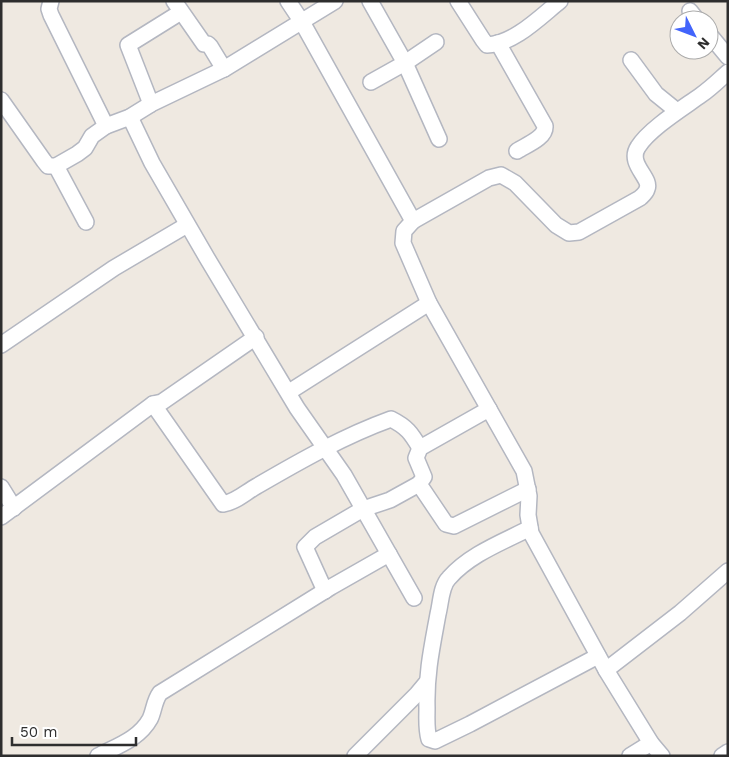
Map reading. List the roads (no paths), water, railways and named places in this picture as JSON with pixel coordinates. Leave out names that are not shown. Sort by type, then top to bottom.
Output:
[{"type":"street","points":[[51,1],[49,9],[51,15],[106,126]]},
{"type":"street","points":[[288,1],[302,22],[414,221]]},
{"type":"street","points":[[1,100],[48,166],[56,166],[81,152],[92,136],[106,126],[130,116],[224,68],[335,1]]},
{"type":"street","points":[[370,1],[405,63],[439,139]]},
{"type":"street","points":[[458,1],[488,45],[498,43],[527,28],[560,1]]},
{"type":"street","points":[[151,104],[128,45],[177,6],[204,44],[210,46],[224,68]]},
{"type":"street","points":[[371,82],[405,63],[436,42]]},
{"type":"street","points":[[498,43],[545,126],[542,136],[517,151]]},
{"type":"street","points":[[719,46],[728,56]]},
{"type":"street","points":[[631,60],[656,94],[676,111]]},
{"type":"street","points":[[662,756],[651,743],[606,670],[540,550],[530,528],[528,489],[524,471],[429,303],[403,243],[404,232],[414,221],[489,178],[501,175],[515,183],[556,225],[569,233],[580,232],[640,198],[645,193],[648,184],[637,166],[635,158],[636,149],[642,140],[676,111],[703,94],[728,72]]},
{"type":"street","points":[[130,116],[152,163],[187,225],[297,408],[344,476],[414,598]]},
{"type":"street","points":[[56,166],[86,222]]},
{"type":"street","points":[[1,345],[114,268],[187,225]]},
{"type":"street","points":[[289,392],[429,303]]},
{"type":"street","points":[[1,487],[8,513],[153,404],[162,402],[256,337]]},
{"type":"street","points":[[153,404],[223,504],[236,499],[350,436],[391,419],[411,432],[420,448]]},
{"type":"street","points":[[325,591],[305,547],[315,537],[364,509],[390,500],[419,484],[424,476],[416,458],[420,448],[489,408]]},
{"type":"street","points":[[419,484],[446,524],[454,526],[528,489]]},
{"type":"street","points":[[530,528],[484,551],[448,579],[443,590],[433,638],[427,682],[429,739],[434,741],[470,724],[598,656]]},
{"type":"street","points":[[98,756],[134,738],[142,731],[151,716],[157,697],[160,694],[388,554]]},
{"type":"street","points":[[606,670],[680,612],[728,571]]},
{"type":"street","points":[[354,756],[427,682]]},
{"type":"street","points":[[630,756],[651,743]]},
{"type":"street","points":[[722,756],[728,752]]}]
